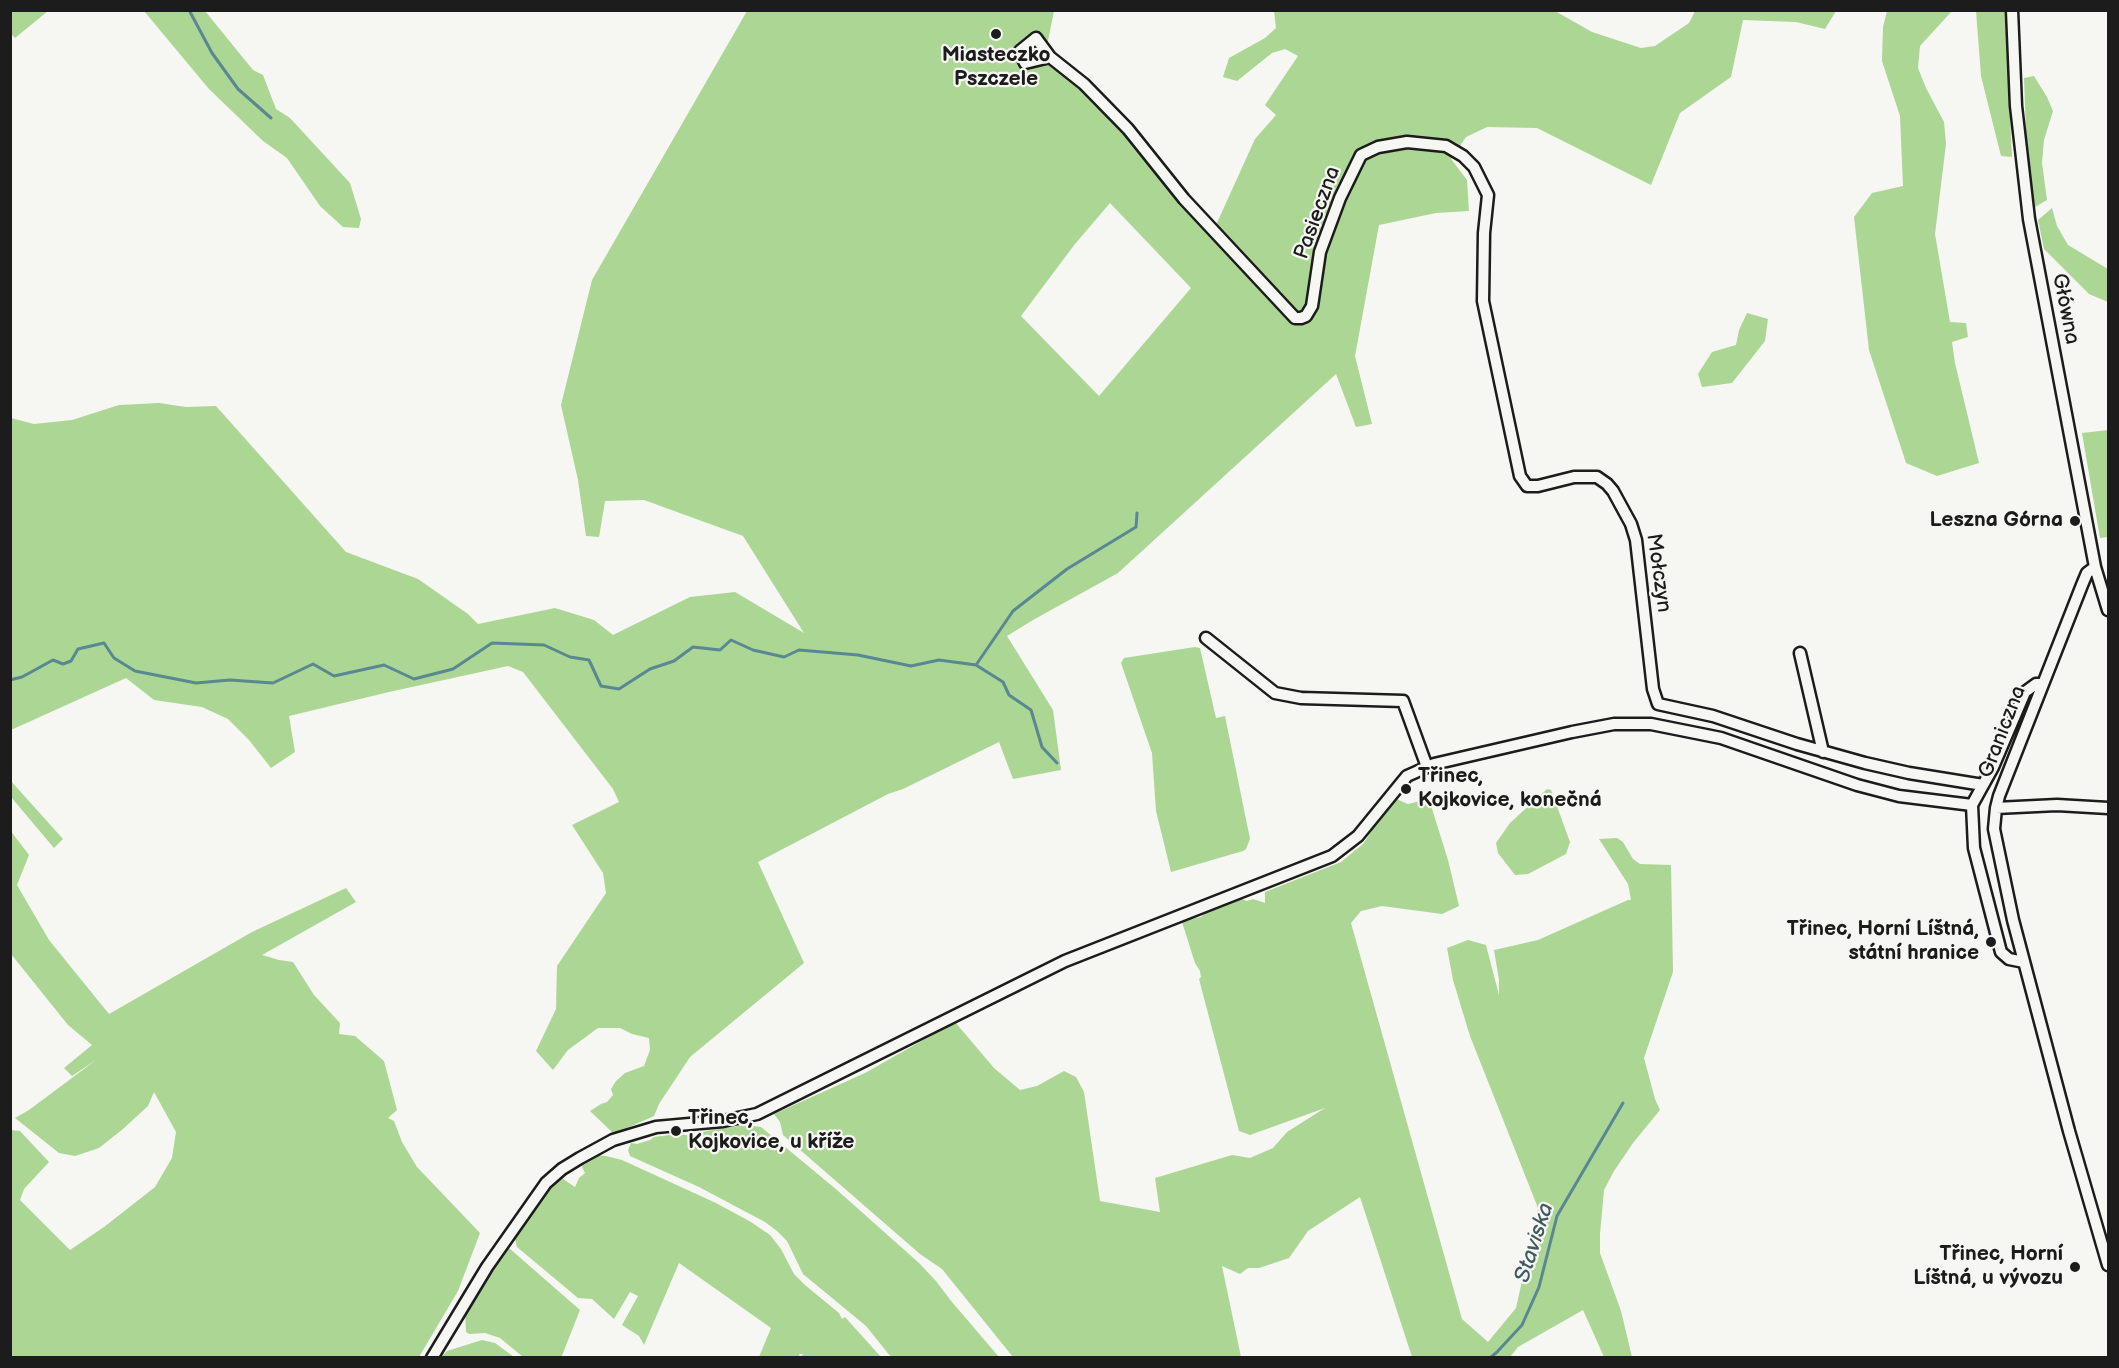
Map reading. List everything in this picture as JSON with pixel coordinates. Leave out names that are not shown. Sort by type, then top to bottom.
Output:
[{"type":"street","name":"Główna","points":[[2012,10],[2016,106],[2029,219],[2094,567],[2109,610]]},
{"type":"street","name":"Pasieczna","points":[[1050,57],[1084,84],[1128,129],[1184,199],[1214,228],[1295,318],[1306,316],[1312,306],[1320,252],[1340,198],[1361,155],[1378,147],[1407,142],[1446,146],[1455,150],[1474,166],[1488,195],[1484,233],[1483,301]]},
{"type":"street","name":"Mołczyn","points":[[1483,301],[1523,482],[1527,486],[1538,486],[1574,477],[1597,477],[1611,489],[1631,524],[1637,548],[1651,670],[1658,704],[1713,716],[1824,752],[1909,774],[1983,785]]},
{"type":"street","name":"Graniczna","points":[[2094,567],[2087,573],[2082,585],[1996,808],[2057,805],[2109,808]]},
{"type":"street","points":[[1206,638],[1275,693],[1301,698],[1403,701],[1427,767]]},
{"type":"street","points":[[1800,653],[1824,752]]},
{"type":"street","points":[[2024,962],[2009,959],[2001,952],[1974,848],[1972,805],[1993,767],[2025,692],[2036,684],[2043,684]]},
{"type":"street","points":[[432,1358],[487,1267],[546,1183],[562,1169],[580,1158],[613,1140],[656,1127],[723,1121],[757,1114],[1065,961],[1332,856],[1358,836],[1407,776],[1427,767],[1572,732],[1614,724],[1651,724],[1720,738],[1899,796],[1972,805]]},
{"type":"street","points":[[1996,808],[1994,829],[2024,962],[2069,1131],[2109,1265]]},
{"type":"street","points":[[1980,868],[2000,862]]},
{"type":"green space","points":[[10,11],[48,11],[15,38],[11,34]]},
{"type":"green space","points":[[144,11],[205,11],[253,70],[263,75],[276,109],[290,118],[350,183],[361,219],[359,228],[343,227],[320,206],[287,158],[263,141],[209,89]]},
{"type":"green space","points":[[747,11],[1054,11],[1047,46],[1216,225],[1255,139],[1276,115],[1265,105],[1298,56],[1285,49],[1272,53],[1237,81],[1223,77],[1229,58],[1265,38],[1276,28],[1274,11],[1555,11],[1592,32],[1641,48],[1655,46],[1689,23],[1695,11],[1836,11],[1825,29],[1796,22],[1743,20],[1731,77],[1680,113],[1651,185],[1537,128],[1487,127],[1466,137],[1451,159],[1467,180],[1469,211],[1436,213],[1379,225],[1355,356],[1372,424],[1356,427],[1336,374],[1118,573],[1007,636],[1053,710],[1061,770],[1013,779],[999,742],[903,789],[888,794],[758,862],[804,963],[690,1057],[659,1104],[654,1116],[618,1132],[612,1132],[590,1111],[607,1102],[613,1095],[611,1089],[625,1073],[644,1066],[650,1050],[649,1038],[620,1028],[598,1028],[568,1050],[553,1070],[536,1051],[556,1009],[557,966],[606,893],[603,873],[572,825],[619,802],[613,789],[523,672],[508,666],[289,716],[295,752],[271,768],[249,740],[228,719],[202,707],[154,700],[126,678],[11,730],[11,418],[34,424],[72,420],[119,405],[159,403],[186,407],[216,406],[346,552],[418,579],[468,614],[478,624],[555,608],[594,620],[613,635],[690,597],[735,592],[804,633],[743,536],[644,500],[605,501],[599,537],[586,536],[578,480],[561,405],[592,280]],"holes":[[[1110,203],[1191,288],[1099,396],[1021,316],[1075,244]]]},
{"type":"green space","points":[[1887,11],[1952,11],[1920,46],[1918,68],[1944,122],[1946,144],[1935,234],[1950,322],[1966,323],[1968,337],[1952,342],[1979,463],[1937,476],[1906,463],[1869,350],[1854,217],[1872,193],[1903,186],[1900,116],[1882,61],[1883,27]]},
{"type":"green space","points":[[1976,11],[2005,11],[2012,157],[2001,156],[1981,76]]},
{"type":"green space","points":[[2034,76],[2053,111],[2044,140],[2042,163],[2047,200],[2035,207],[2027,156],[2024,78]]},
{"type":"green space","points":[[2052,208],[2057,226],[2068,245],[2108,269],[2108,302],[2089,294],[2044,249],[2038,220]]},
{"type":"green space","points":[[1747,313],[1768,319],[1765,341],[1732,383],[1702,387],[1698,374],[1712,352],[1736,345],[1739,330]]},
{"type":"green space","points":[[2108,430],[2108,537],[2100,538],[2082,433]]},
{"type":"green space","points":[[1200,648],[1216,718],[1225,716],[1250,839],[1243,851],[1171,872],[1156,811],[1152,753],[1121,663],[1124,658]]},
{"type":"green space","points":[[10,780],[63,839],[54,848],[11,797]]},
{"type":"green space","points":[[1547,789],[1551,790],[1570,842],[1566,854],[1528,874],[1515,875],[1498,853],[1496,843],[1510,823]]},
{"type":"green space","points":[[1394,798],[1408,804],[1429,799],[1448,860],[1459,906],[1442,914],[1382,906],[1361,911],[1351,923],[1462,1319],[1488,1342],[1516,1308],[1538,1208],[1470,1036],[1453,980],[1447,948],[1468,940],[1486,945],[1499,995],[1494,950],[1538,940],[1631,900],[1628,884],[1599,839],[1617,838],[1623,842],[1633,859],[1640,864],[1671,865],[1673,972],[1644,1058],[1660,1110],[1633,1143],[1604,1190],[1600,1234],[1600,1253],[1621,1311],[1632,1357],[1604,1357],[1583,1310],[1518,1347],[1510,1357],[1412,1357],[1360,1197],[1308,1231],[1289,1258],[1259,1268],[1248,1268],[1240,1274],[1222,1266],[1241,1357],[1013,1357],[942,1269],[920,1254],[783,1135],[780,1122],[774,1114],[865,1073],[955,1022],[994,1068],[1020,1090],[1037,1086],[1064,1071],[1076,1077],[1084,1092],[1100,1201],[1160,1212],[1155,1178],[1232,1155],[1250,1158],[1273,1148],[1287,1132],[1325,1108],[1250,1135],[1239,1131],[1199,979],[1200,971],[1195,963],[1183,920],[1201,917],[1210,909],[1239,898],[1265,903],[1265,892],[1341,862],[1363,844]]},
{"type":"green space","points":[[10,830],[29,855],[17,885],[49,940],[109,1014],[252,932],[346,888],[356,902],[262,955],[293,962],[314,995],[340,1023],[339,1034],[355,1036],[384,1061],[397,1110],[388,1118],[394,1121],[402,1142],[417,1167],[480,1233],[458,1291],[419,1357],[11,1357],[11,1130],[20,1131],[49,1162],[24,1189],[20,1200],[70,1250],[155,1187],[172,1158],[176,1132],[154,1092],[148,1106],[123,1129],[99,1148],[75,1156],[59,1153],[15,1118],[96,1060],[72,1076],[64,1068],[92,1045],[68,1025],[11,954]]},
{"type":"green space","points":[[746,1125],[761,1127],[837,1190],[919,1263],[999,1357],[891,1357],[866,1326],[803,1274],[787,1241],[777,1231],[765,1222],[699,1187],[630,1156],[628,1150],[631,1143],[637,1144],[654,1137],[677,1134],[693,1136],[706,1131]]},
{"type":"green space","points":[[596,1155],[622,1160],[716,1203],[770,1235],[781,1249],[794,1274],[839,1313],[842,1319],[845,1317],[881,1357],[801,1357],[803,1354],[799,1354],[800,1357],[759,1357],[771,1328],[679,1263],[644,1345],[639,1336],[622,1325],[638,1296],[630,1292],[614,1319],[592,1299],[578,1298],[517,1247],[515,1239],[549,1188],[563,1179],[575,1187],[579,1178],[585,1173],[582,1167],[584,1163]]},
{"type":"green space","points":[[509,1248],[580,1310],[561,1358],[523,1357],[500,1338],[485,1333],[469,1334],[466,1332],[465,1311],[504,1251]]},
{"type":"green space","points":[[482,1340],[495,1343],[514,1357],[441,1357],[447,1351]]},
{"type":"waterway","points":[[189,10],[212,53],[238,89],[271,118]]},
{"type":"waterway","points":[[10,680],[22,677],[53,660],[63,664],[71,661],[78,649],[104,643],[114,658],[135,671],[196,683],[230,680],[273,683],[313,664],[334,676],[384,665],[414,679],[453,669],[492,643],[544,645],[570,657],[589,660],[601,686],[619,689],[650,669],[674,661],[693,647],[720,650],[731,640],[753,650],[784,657],[799,650],[858,655],[911,666],[939,660],[976,665],[1013,611],[1067,569],[1136,527],[1137,513]]},
{"type":"waterway","points":[[976,665],[1003,682],[1009,695],[1031,710],[1042,747],[1057,763]]},
{"type":"waterway","name":"Staviska","points":[[1490,1358],[1522,1325],[1539,1287],[1557,1216],[1623,1103]]},
{"type":"place","name":"Miasteczko Pszczele","points":[[996,34]]},
{"type":"place","name":"Leszna Górna","points":[[2075,521]]},
{"type":"place","name":"Třinec, Kojkovice, konečná","points":[[1406,789]]},
{"type":"place","name":"Třinec, Horní Líštná, státní hranice","points":[[1991,942]]},
{"type":"place","name":"Třinec, Kojkovice, u kříže","points":[[676,1131]]},
{"type":"place","name":"Třinec, Horní Líštná, u vývozu","points":[[2075,1267]]}]
